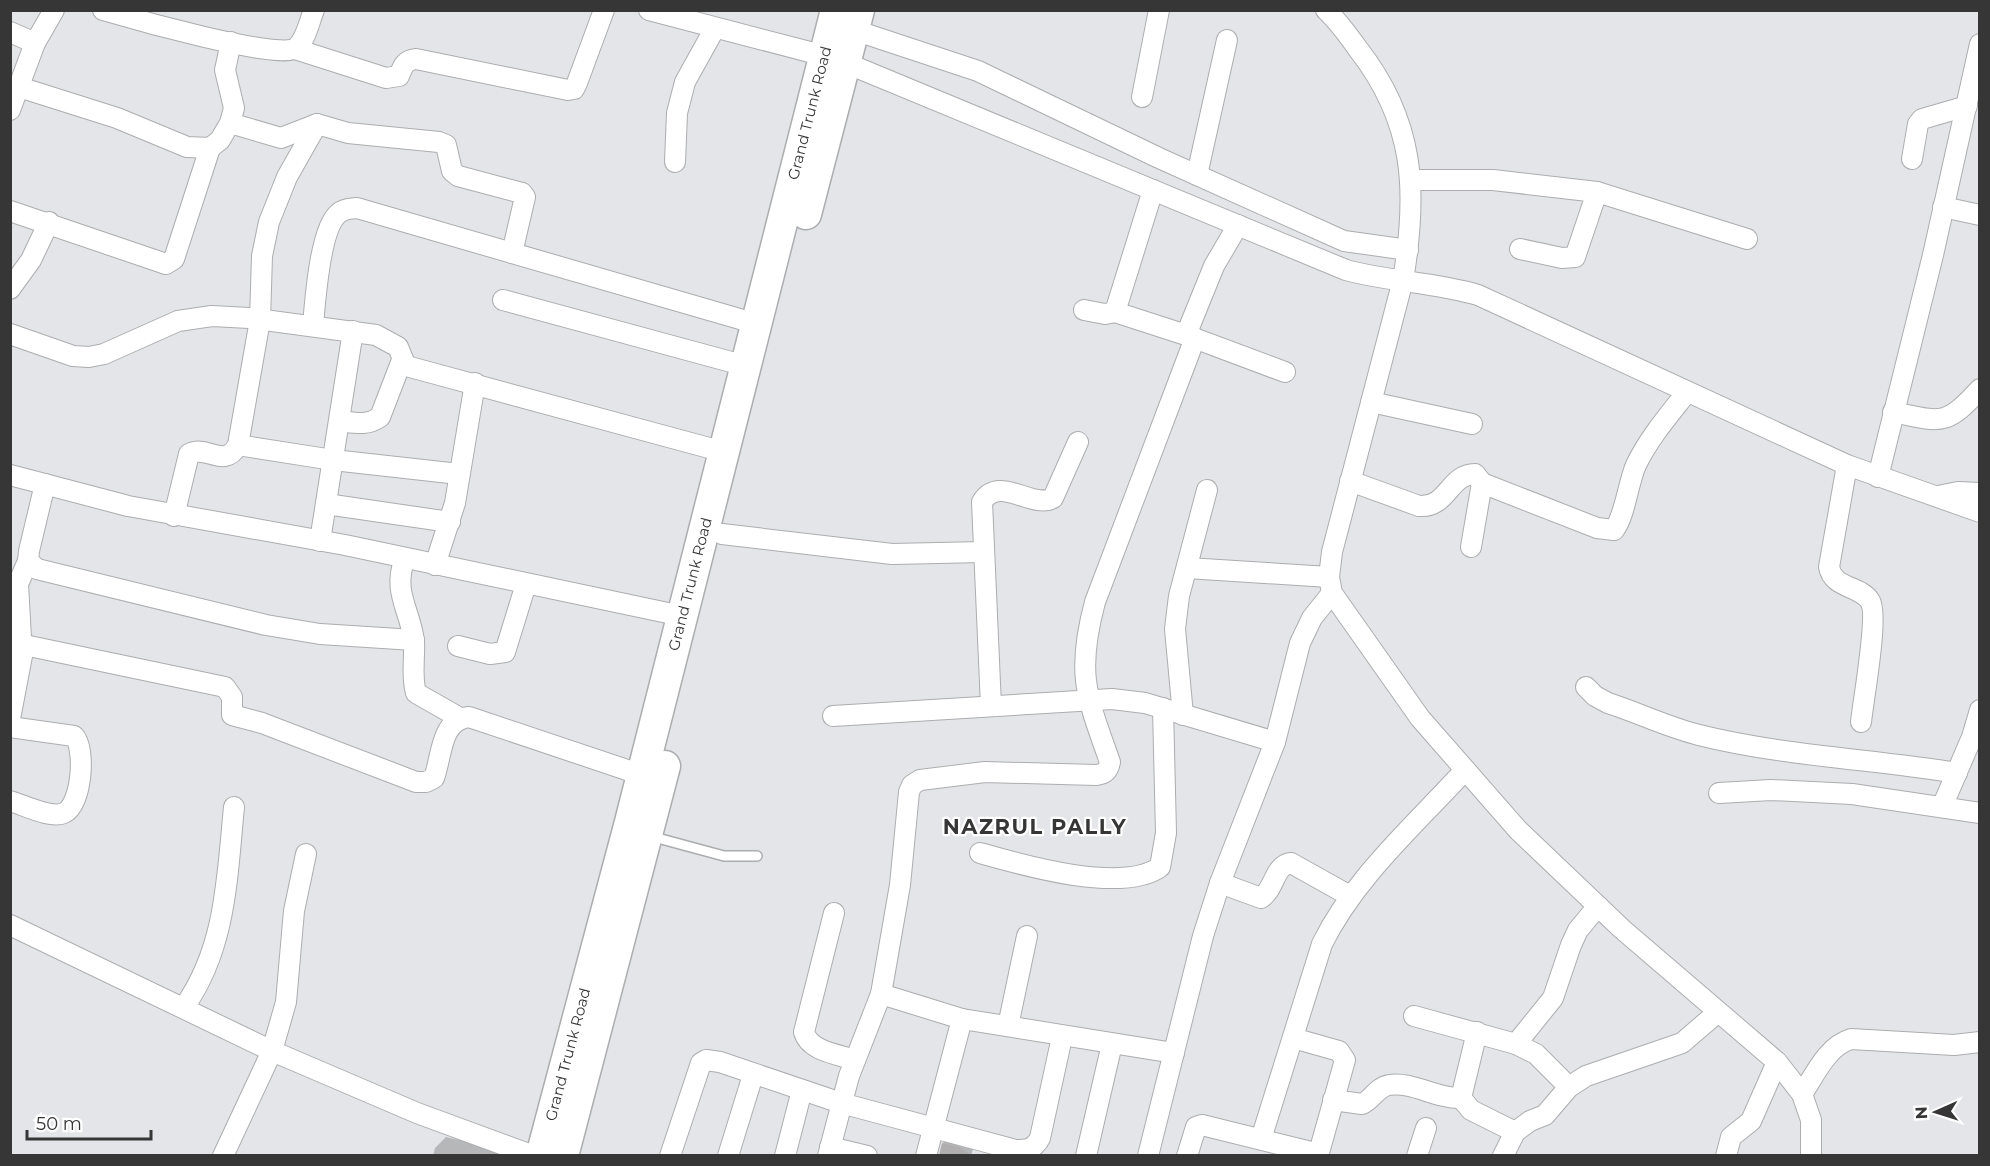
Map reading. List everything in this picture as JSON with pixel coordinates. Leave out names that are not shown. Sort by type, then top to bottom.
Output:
[{"type":"main road","name":"Grand Trunk Road","points":[[541,1155],[642,775],[757,324],[850,17]]},
{"type":"main road","name":"Grand Trunk Road","points":[[564,1155],[648,836],[836,60]]},
{"type":"street","points":[[10,110],[35,43],[54,10]]},
{"type":"street","points":[[103,10],[271,51],[285,52],[295,49],[386,78],[399,76],[404,65],[409,60],[416,59],[568,90],[574,89],[577,83],[604,10]]},
{"type":"street","points":[[295,49],[314,10]]},
{"type":"street","points":[[649,10],[836,60],[1347,270],[1379,279],[1444,285],[1478,295],[1847,465],[1980,512]]},
{"type":"street","points":[[1142,97],[1159,10]]},
{"type":"street","points":[[1148,1155],[1203,936],[1220,883],[1275,742],[1300,643],[1330,585],[1332,552],[1408,250],[1411,180],[1403,131],[1380,77],[1326,10]]},
{"type":"street","points":[[850,17],[978,70],[1197,175],[1344,241],[1408,250]]},
{"type":"street","points":[[675,162],[677,113],[685,82],[715,28]]},
{"type":"street","points":[[10,32],[35,43]]},
{"type":"street","points":[[1197,175],[1227,40]]},
{"type":"street","points":[[10,211],[49,222],[166,264],[174,259],[210,148],[220,140],[230,123],[234,108],[225,70],[231,42]]},
{"type":"street","points":[[1878,477],[1980,44]]},
{"type":"street","points":[[19,87],[117,118],[187,147],[210,148]]},
{"type":"street","points":[[1912,159],[1918,124],[1922,118],[1967,106]]},
{"type":"street","points":[[230,123],[281,138],[317,124],[348,133],[439,142],[446,145],[452,171],[458,176],[522,193],[525,202],[512,254]]},
{"type":"street","points":[[174,516],[189,454],[198,451],[228,456],[238,445],[260,320],[262,256],[269,222],[287,177],[317,124]]},
{"type":"street","points":[[1411,180],[1493,180],[1597,192],[1747,239]]},
{"type":"street","points":[[1115,312],[1153,190]]},
{"type":"street","points":[[1520,249],[1562,258],[1575,257],[1597,192]]},
{"type":"street","points":[[1943,207],[1980,215]]},
{"type":"street","points":[[313,326],[317,281],[330,226],[337,214],[346,209],[368,211],[757,324]]},
{"type":"street","points":[[10,289],[31,260],[49,222]]},
{"type":"street","points":[[867,1155],[829,1151],[855,1060],[881,994],[900,885],[909,792],[912,785],[920,780],[985,772],[1104,774],[1110,762],[1088,699],[1083,665],[1086,633],[1214,266],[1238,225]]},
{"type":"street","points":[[503,300],[746,366]]},
{"type":"street","points":[[1084,310],[1105,314],[1115,312],[1190,336],[1285,372]]},
{"type":"street","points":[[10,334],[73,356],[89,357],[104,354],[178,321],[212,316],[354,331],[392,341],[398,347],[402,360],[410,367],[724,452]]},
{"type":"street","points":[[320,541],[354,331]]},
{"type":"street","points":[[340,422],[372,423],[380,417],[402,360]]},
{"type":"street","points":[[435,565],[450,522],[475,383]]},
{"type":"street","points":[[1893,412],[1928,419],[1949,418],[1958,413],[1980,389]]},
{"type":"street","points":[[1482,483],[1597,528],[1614,530],[1619,524],[1627,488],[1637,464],[1647,446],[1687,392]]},
{"type":"street","points":[[1371,402],[1472,424]]},
{"type":"street","points":[[991,706],[982,512],[987,495],[1004,492],[1048,502],[1053,498],[1078,442]]},
{"type":"street","points":[[238,445],[333,460],[459,474]]},
{"type":"street","points":[[1847,465],[1829,567],[1830,575],[1836,581],[1865,594],[1874,611],[1861,722]]},
{"type":"street","points":[[1350,481],[1427,507],[1436,504],[1461,478],[1468,474],[1480,477],[1482,483],[1471,547]]},
{"type":"street","points":[[10,475],[174,516],[320,541],[682,616]]},
{"type":"street","points":[[10,719],[22,656],[15,642],[18,584],[28,561],[45,484]]},
{"type":"street","points":[[1183,715],[1175,629],[1179,596],[1207,490]]},
{"type":"street","points":[[1936,497],[1958,492],[1980,493]]},
{"type":"street","points":[[326,504],[450,522]]},
{"type":"street","points":[[722,534],[892,554],[984,552]]},
{"type":"street","points":[[405,558],[399,573],[399,585],[414,640],[412,682],[416,693],[460,718]]},
{"type":"street","points":[[28,561],[37,569],[266,625],[321,634],[414,640]]},
{"type":"street","points":[[1187,568],[1330,585],[1420,718],[1518,830],[1717,1013],[1777,1062],[1802,1094],[1811,1120],[1811,1155]]},
{"type":"street","points":[[458,646],[490,654],[505,652],[526,584]]},
{"type":"street","points":[[15,642],[225,687],[232,697],[232,715],[262,723],[416,782],[426,782],[434,778],[451,724],[460,718],[469,717],[523,733],[642,775]]},
{"type":"street","points":[[1586,687],[1595,696],[1608,703],[1698,735],[1783,750],[1883,761],[1957,773]]},
{"type":"street","points":[[832,716],[1112,699],[1162,708],[1275,742]]},
{"type":"street","points":[[980,853],[1040,869],[1104,878],[1149,874],[1160,867],[1166,833],[1162,708]]},
{"type":"street","points":[[1942,807],[1972,737],[1980,710]]},
{"type":"street","points":[[10,727],[74,736],[80,742],[81,752],[78,786],[70,809],[62,814],[51,813],[10,801]]},
{"type":"street","points":[[1261,1139],[1322,944],[1350,896],[1465,770]]},
{"type":"street","points":[[1719,793],[1810,791],[1852,794],[1980,813]]},
{"type":"street","points":[[184,1007],[200,984],[212,958],[227,882],[234,807]]},
{"type":"street","points":[[223,1155],[272,1051],[286,1002],[294,911],[306,854]]},
{"type":"street","points":[[1220,883],[1262,898],[1270,889],[1281,867],[1291,862],[1350,896]]},
{"type":"street","points":[[1516,1044],[1553,998],[1574,937],[1598,906]]},
{"type":"street","points":[[834,913],[804,1032],[812,1046],[855,1060]]},
{"type":"street","points":[[10,925],[272,1051],[417,1113],[534,1155]]},
{"type":"street","points":[[1008,1026],[1027,936]]},
{"type":"street","points":[[881,994],[962,1019],[1062,1037],[1174,1053]]},
{"type":"street","points":[[1503,1155],[1515,1132],[1530,1121],[1545,1115],[1569,1087],[1606,1066],[1682,1043],[1717,1013]]},
{"type":"street","points":[[1413,1016],[1516,1044],[1536,1054],[1569,1087]]},
{"type":"street","points":[[926,1155],[962,1019]]},
{"type":"street","points":[[1461,1098],[1477,1032]]},
{"type":"street","points":[[670,1155],[701,1063],[706,1060],[720,1062],[753,1075],[842,1102],[1016,1150],[1035,1147],[1040,1138],[1062,1037]]},
{"type":"street","points":[[1187,1155],[1192,1132],[1196,1127],[1202,1125],[1318,1155],[1343,1066],[1343,1055],[1339,1051],[1293,1038]]},
{"type":"street","points":[[1802,1094],[1840,1042],[1865,1038],[1954,1045],[1980,1042]]},
{"type":"street","points":[[1086,1155],[1112,1044]]},
{"type":"street","points":[[1726,1155],[1731,1137],[1751,1120],[1777,1062]]},
{"type":"street","points":[[728,1155],[753,1075]]},
{"type":"street","points":[[1333,1100],[1362,1104],[1387,1085],[1398,1085],[1449,1099],[1461,1098]]},
{"type":"street","points":[[785,1155],[802,1090]]},
{"type":"street","points":[[1461,1098],[1471,1110],[1515,1132]]},
{"type":"street","points":[[1417,1155],[1426,1128]]},
{"type":"lane","points":[[648,836],[724,856],[757,856]]},
{"type":"building","points":[[942,1143],[960,1147],[970,1155],[939,1155]]},
{"type":"district","name":"NAZRUL PALLY","points":[[1035,827]]}]
